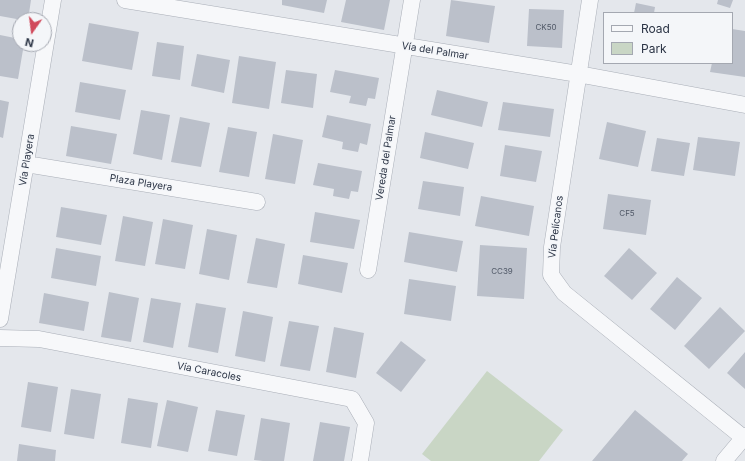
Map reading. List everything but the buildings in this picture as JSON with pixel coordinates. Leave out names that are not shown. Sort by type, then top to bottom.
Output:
[{"type":"street","name":"Vía Playera","points":[[0,319],[53,0]]},
{"type":"street","name":"Vía del Palmar","points":[[125,0],[578,74],[745,105]]},
{"type":"street","name":"Vereda del Palmar","points":[[368,270],[412,0]]},
{"type":"street","name":"Vía Pelícanos","points":[[590,0],[552,247],[551,275],[564,293],[744,437]]},
{"type":"street","name":"Plaza Playera","points":[[26,164],[257,202]]},
{"type":"street","name":"Vía Caracoles","points":[[0,338],[39,339],[352,399],[366,423],[360,461]]},
{"type":"street","points":[[724,461],[744,437]]},
{"type":"green space","points":[[487,371],[563,430],[539,461],[431,461],[422,454]]}]
